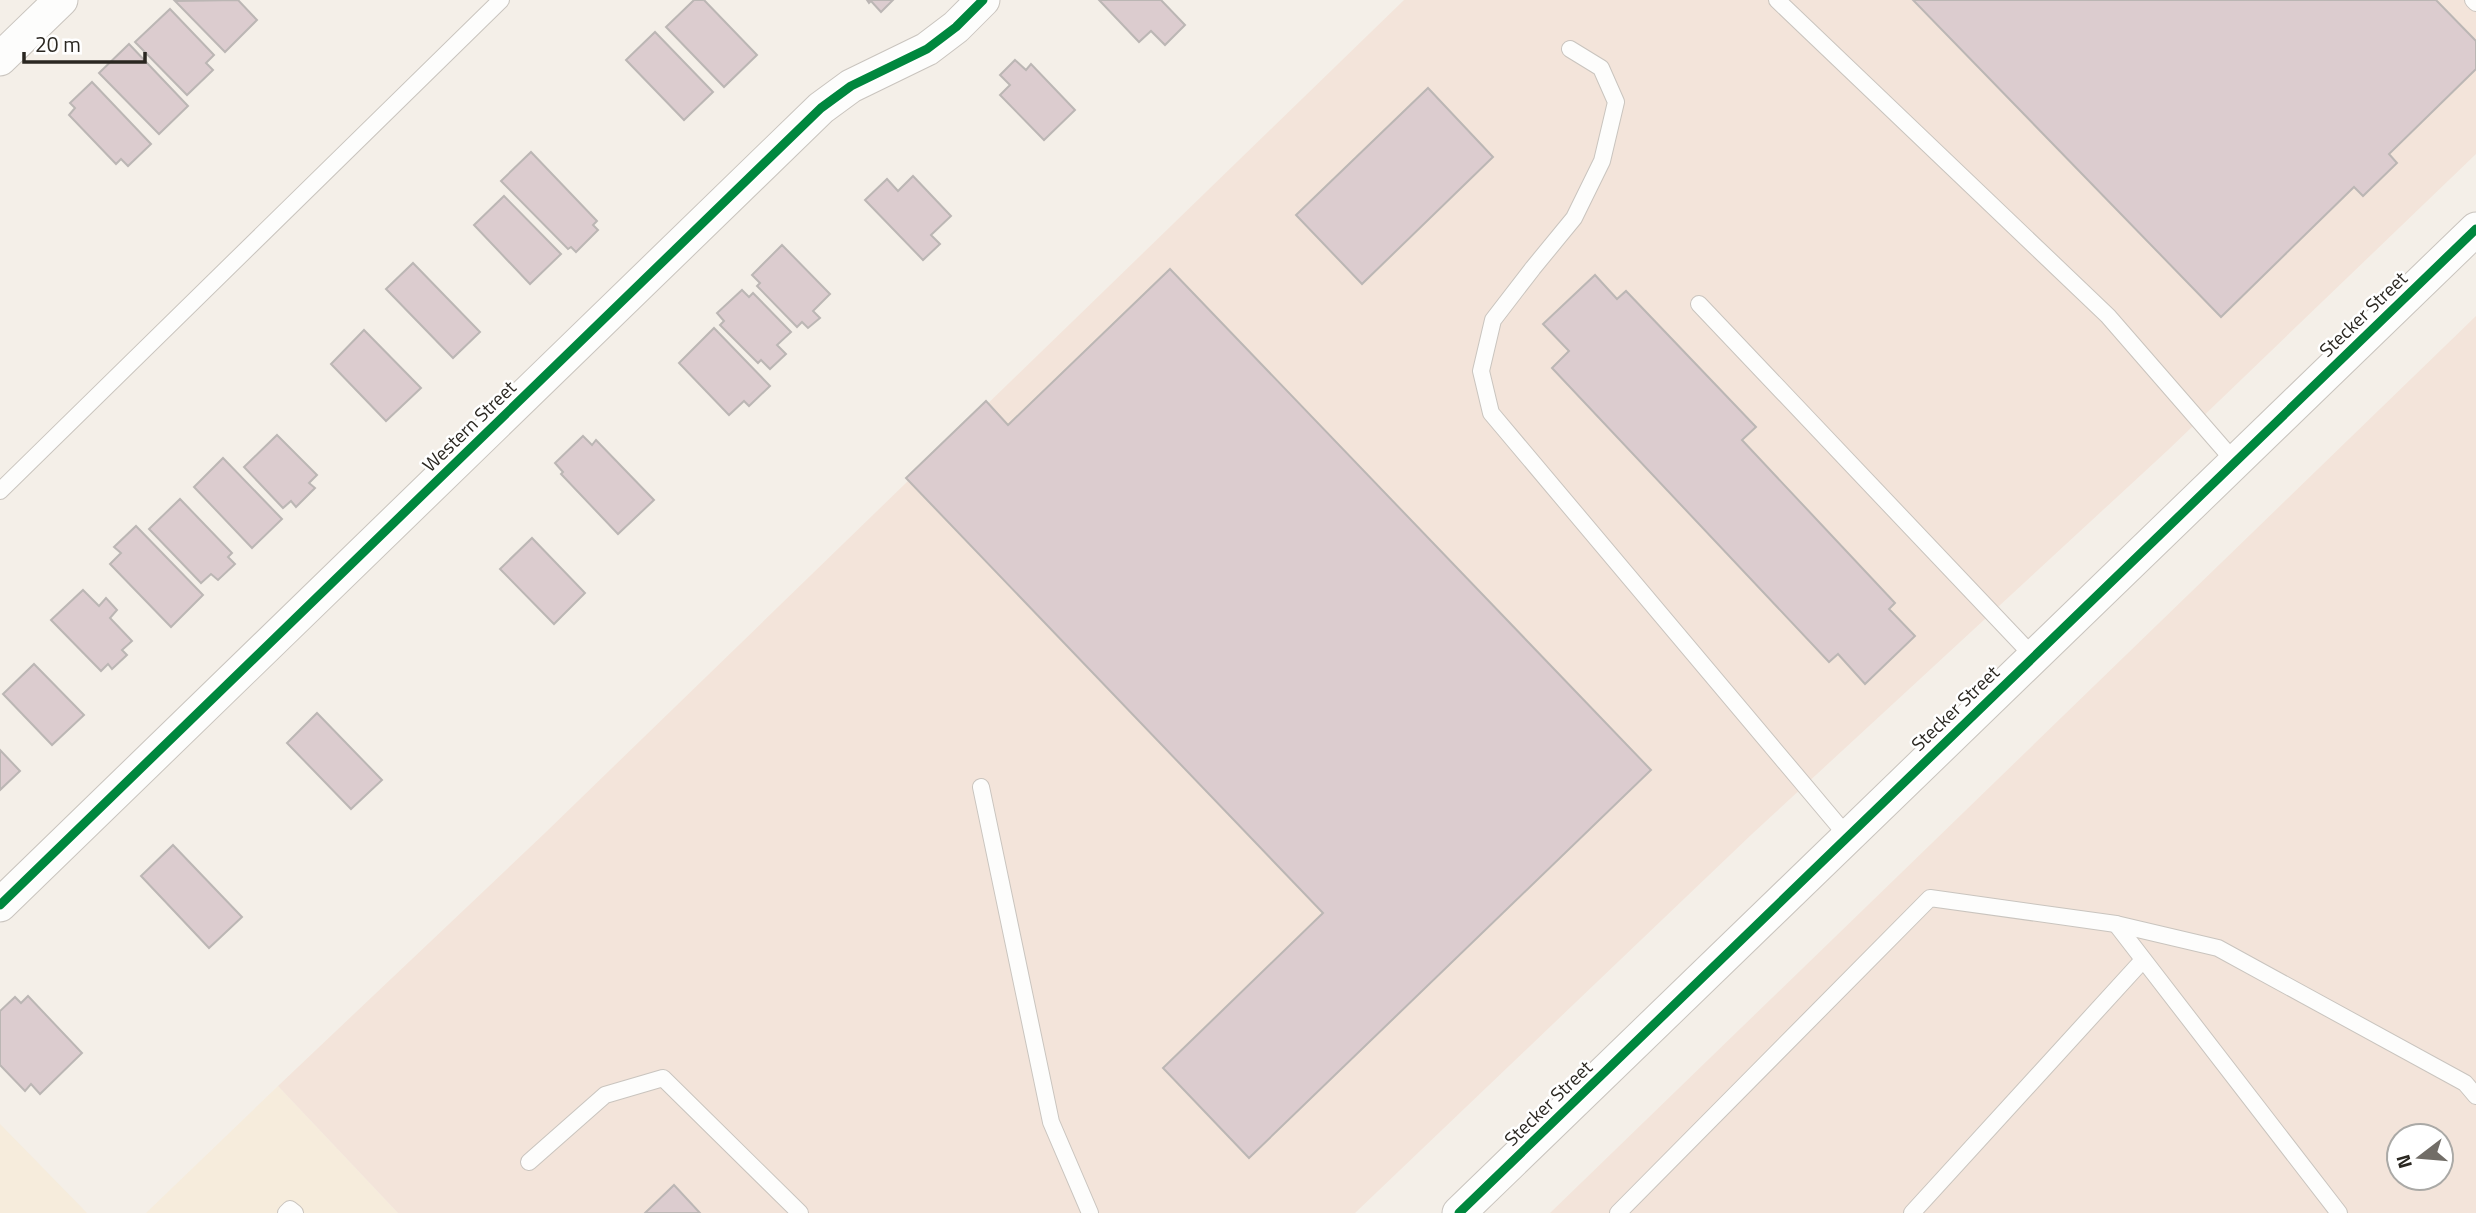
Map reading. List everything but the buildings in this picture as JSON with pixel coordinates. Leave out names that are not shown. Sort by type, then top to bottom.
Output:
[{"type":"street","points":[[0,60],[61,0]]},
{"type":"street","name":"Western Street","points":[[0,905],[821,108],[851,86],[927,49],[956,27],[984,0]]},
{"type":"street","name":"Stecker Street","points":[[1459,1213],[2476,229]]},
{"type":"lane","points":[[0,491],[501,0]]},
{"type":"lane","points":[[1777,0],[2108,316],[2235,462]]},
{"type":"lane","points":[[1570,48],[1601,68],[1616,102],[1602,160],[1574,218],[1493,320],[1481,371],[1491,413],[1848,837]]},
{"type":"lane","points":[[1699,304],[2034,657]]},
{"type":"lane","points":[[981,787],[1051,1122],[1090,1213]]},
{"type":"lane","points":[[1618,1213],[1930,898],[2116,924],[2218,948],[2465,1083],[2476,1096]]},
{"type":"lane","points":[[2116,924],[2339,1213]]},
{"type":"lane","points":[[1912,1213],[2143,960]]},
{"type":"lane","points":[[529,1162],[604,1095],[663,1078],[800,1213]]},
{"type":"lane","points":[[286,1213],[290,1209],[295,1213]]},
{"type":"shaded area","points":[[1404,0],[2476,0],[2476,154],[2168,450],[1752,834],[1355,1213],[398,1213],[278,1086],[545,833]]},
{"type":"shaded area","points":[[2476,316],[2476,1213],[1550,1213]]},
{"type":"shaded area","points":[[278,1086],[398,1213],[146,1213]]},
{"type":"shaded area","points":[[0,1124],[87,1213],[0,1213]]},
{"type":"cycle path","points":[[0,905],[821,108],[851,86],[927,49],[956,27],[983,0]]},
{"type":"cycle path","points":[[1459,1213],[2476,229]]}]
